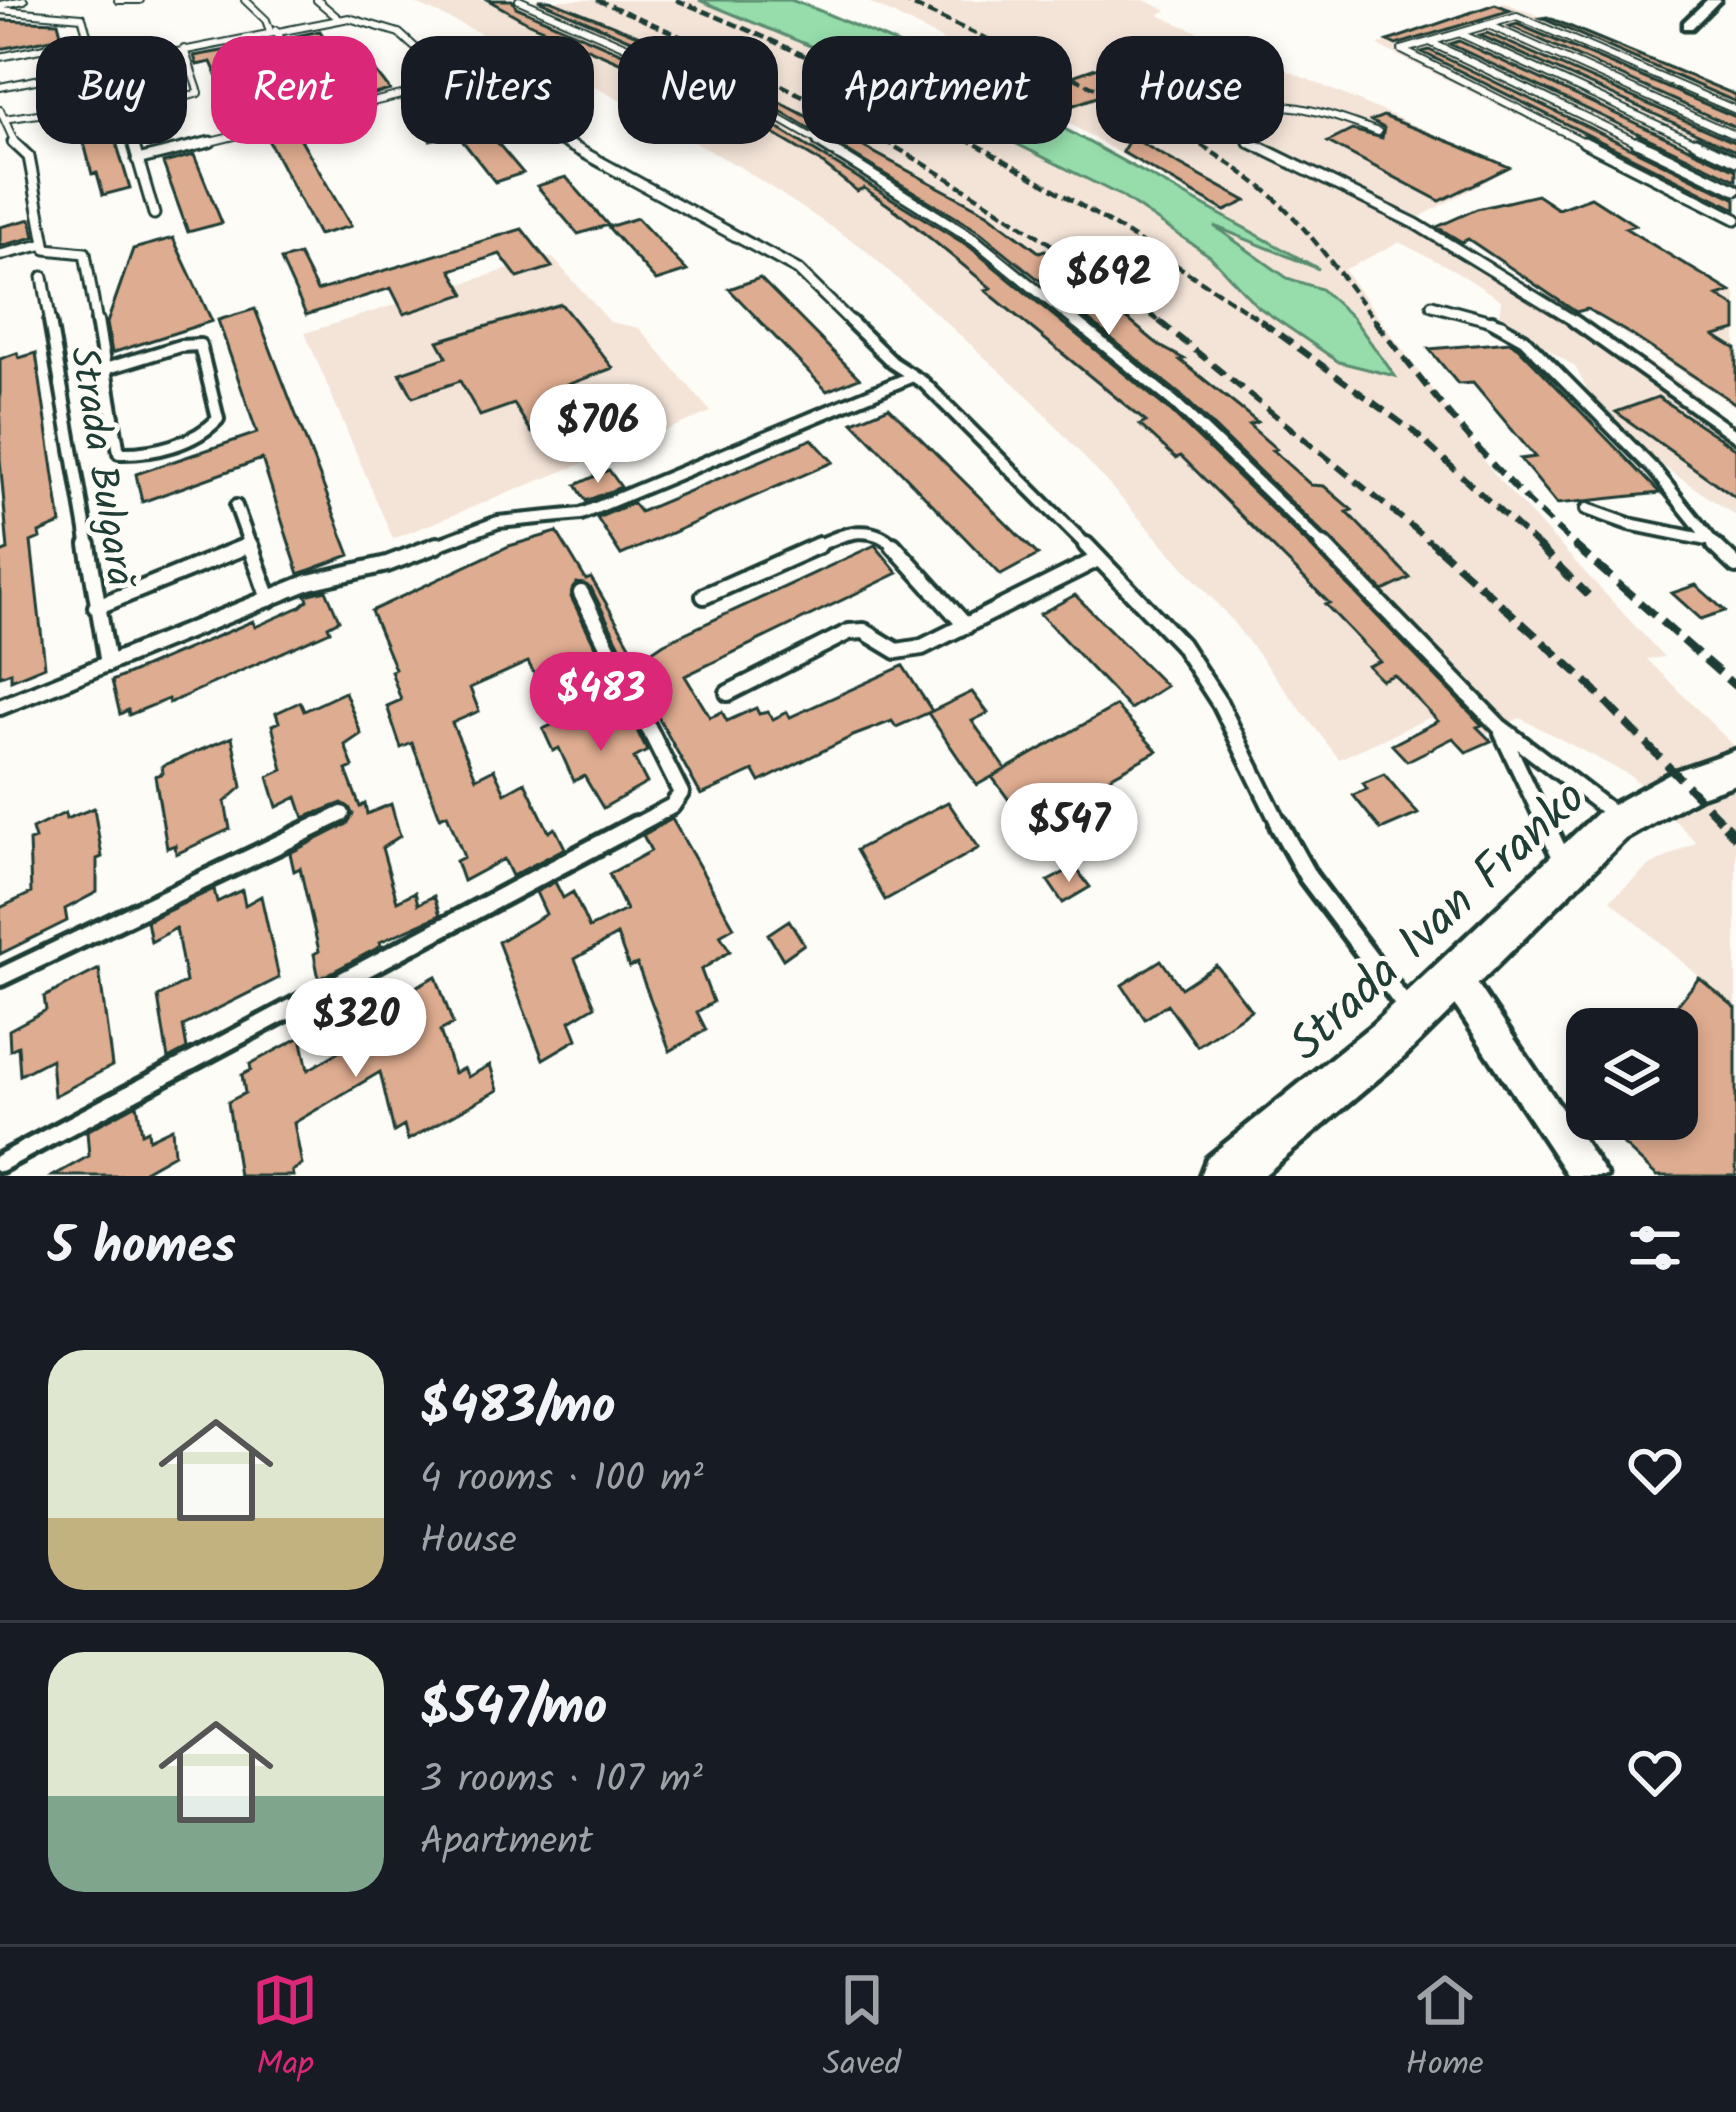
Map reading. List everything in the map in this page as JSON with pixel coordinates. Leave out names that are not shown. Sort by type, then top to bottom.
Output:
[{"type":"main road","name":"Strada Ivan Franko","points":[[1225,1176],[1414,1017],[1620,819],[1686,784],[1736,767]]},
{"type":"street","points":[[1688,25],[1714,0]]},
{"type":"street","points":[[1455,978],[1589,1176]]},
{"type":"lane","points":[[0,7],[24,0]]},
{"type":"lane","points":[[118,0],[140,0]]},
{"type":"lane","points":[[245,0],[276,36]]},
{"type":"lane","points":[[317,0],[338,18]]},
{"type":"lane","points":[[518,0],[740,96],[868,170],[974,240],[1229,452],[1397,616],[1499,726],[1620,819]]},
{"type":"lane","points":[[0,7],[36,16],[76,15],[84,19],[88,36]]},
{"type":"lane","points":[[1736,110],[1517,16],[1402,50],[1736,219]]},
{"type":"lane","points":[[187,48],[338,18],[384,26],[406,36]]},
{"type":"lane","points":[[1488,25],[1736,136]]},
{"type":"lane","points":[[1459,33],[1736,161]]},
{"type":"lane","points":[[1430,42],[1736,190]]},
{"type":"lane","points":[[0,57],[36,50]]},
{"type":"lane","points":[[187,58],[199,93],[187,96]]},
{"type":"lane","points":[[0,87],[36,80]]},
{"type":"lane","points":[[1378,132],[1308,106],[1288,104],[1231,110],[1216,117],[1259,146],[1422,227],[1736,436]]},
{"type":"lane","points":[[36,110],[2,115],[13,142],[29,157],[45,244],[49,250],[85,253],[119,452],[140,452],[208,430],[218,419],[200,345],[180,346],[105,369]]},
{"type":"lane","points":[[137,160],[211,142]]},
{"type":"lane","points":[[133,144],[154,214]]},
{"type":"lane","points":[[569,144],[798,270],[893,363],[1001,457],[1181,644],[1203,674],[1308,878],[1414,1017]]},
{"type":"lane","points":[[0,255],[45,244]]},
{"type":"lane","name":"Strada Bulgară","points":[[43,277],[109,664]]},
{"type":"lane","points":[[1432,304],[1502,324],[1524,339],[1655,471],[1708,540],[1736,566]]},
{"type":"lane","points":[[0,707],[336,574],[386,564],[498,522],[581,514],[913,376]]},
{"type":"lane","points":[[236,506],[268,599]]},
{"type":"lane","points":[[1587,509],[1629,524],[1708,540]]},
{"type":"lane","points":[[704,596],[846,533],[866,530],[885,536],[966,626]]},
{"type":"lane","points":[[96,608],[249,545]]},
{"type":"lane","points":[[728,693],[849,632],[864,631],[897,652],[908,652],[1096,560]]},
{"type":"lane","points":[[0,1163],[672,806],[681,793],[581,593]]},
{"type":"lane","points":[[1499,726],[1566,867]]},
{"type":"lane","points":[[0,977],[342,814]]},
{"type":"shaded area","points":[[408,0],[791,0],[877,36],[802,36],[802,144],[1072,144],[1072,133],[1263,238],[1104,144],[1284,144],[1284,69],[1512,167],[1418,218],[1545,298],[1548,293],[1489,254],[1592,198],[1634,225],[1626,229],[1736,294],[1736,407],[1579,304],[1564,309],[1680,382],[1736,426],[1736,516],[1601,424],[1571,393],[1586,387],[1575,367],[1499,316],[1501,300],[1454,270],[1399,242],[1344,270],[1498,479],[1664,657],[1647,659],[1736,748],[1736,1008],[1610,900],[1648,867],[1696,842],[1631,776],[1520,718],[1486,734],[1474,721],[1446,732],[1431,717],[1339,759],[1229,617],[1032,400],[862,247],[698,144],[778,144],[778,36],[618,36],[618,100],[594,86],[594,36],[486,36]]},
{"type":"shaded area","points":[[865,0],[1144,0],[1167,10],[1158,15],[1207,36],[1096,36],[1096,139],[1072,125],[1072,36],[935,36]]},
{"type":"shaded area","points":[[1504,2],[1736,97],[1736,224],[1377,45]]},
{"type":"shaded area","points":[[553,258],[610,322],[639,328],[711,412],[393,539],[305,333]]},
{"type":"green space","points":[[699,0],[791,0],[879,36],[802,36],[802,43]]},
{"type":"green space","points":[[1072,133],[1319,269],[1214,226],[1287,278],[1321,289],[1353,318],[1395,376],[1339,362],[1257,306],[1210,256],[1121,196],[1017,144],[1072,144]]},
{"type":"building","points":[[488,0],[512,0],[516,7],[583,36],[559,36]]},
{"type":"building","points":[[538,0],[550,0],[640,36],[621,36]]},
{"type":"building","points":[[1495,4],[1511,10],[1396,45],[1388,41]]},
{"type":"building","points":[[1541,18],[1736,95],[1736,102]]},
{"type":"building","points":[[0,20],[58,22],[62,36],[36,36],[36,42],[0,49]]},
{"type":"building","points":[[1517,24],[1736,117],[1736,128],[1510,26]]},
{"type":"building","points":[[1487,33],[1736,143],[1736,151],[1480,35]]},
{"type":"building","points":[[594,41],[618,51],[618,61],[594,51]]},
{"type":"building","points":[[1459,41],[1736,170],[1736,180],[1450,44]]},
{"type":"building","points":[[1429,50],[1736,199],[1736,209],[1422,52]]},
{"type":"building","points":[[211,53],[211,62],[197,65],[194,56]]},
{"type":"building","points":[[1096,68],[1096,97],[1072,106],[1072,76]]},
{"type":"building","points":[[377,73],[390,90],[377,93]]},
{"type":"building","points":[[778,101],[802,114],[802,124],[778,110]]},
{"type":"building","points":[[1383,116],[1509,167],[1440,201],[1328,142],[1352,130],[1382,138],[1384,128],[1371,121]]},
{"type":"building","points":[[778,128],[970,247],[1169,410],[1312,548],[1482,725],[1477,727],[1491,741],[1466,752],[1453,738],[1407,761],[1392,745],[1438,721],[1394,675],[1382,680],[1368,666],[1380,661],[1325,604],[1329,603],[1181,456],[1176,458],[1140,425],[1146,422],[898,212],[864,188],[857,191],[778,137]]},
{"type":"building","points":[[84,144],[117,144],[130,188],[103,195],[97,173],[92,174]]},
{"type":"building","points":[[270,144],[304,144],[351,226],[318,235]]},
{"type":"building","points":[[465,144],[498,144],[523,173],[495,182]]},
{"type":"building","points":[[835,144],[858,144],[987,213],[1039,252],[1045,250],[1067,266],[1060,269],[1184,359],[1180,360],[1257,422],[1249,425],[1276,449],[1272,450],[1311,485],[1324,486],[1352,510],[1347,512],[1410,578],[1383,591],[1181,395],[980,232]]},
{"type":"building","points":[[1127,144],[1144,144],[1246,201],[1225,211],[1122,152]]},
{"type":"building","points":[[194,155],[222,223],[188,232],[163,163]]},
{"type":"building","points":[[566,177],[608,225],[578,234],[537,186]]},
{"type":"building","points":[[1537,195],[1558,209],[1591,197],[1635,225],[1625,228],[1731,292],[1718,296],[1736,307],[1736,330],[1715,336],[1736,349],[1736,404],[1630,334],[1587,309],[1576,312],[1468,239],[1462,242],[1437,227],[1477,209]]},
{"type":"building","points":[[637,218],[687,271],[656,281],[608,227]]},
{"type":"building","points":[[31,219],[35,237],[0,246],[0,227]]},
{"type":"building","points":[[522,229],[552,267],[518,278],[500,254],[451,270],[465,294],[404,314],[391,288],[306,315],[281,260],[299,255],[317,291]]},
{"type":"building","points":[[173,238],[212,321],[112,353],[107,323],[133,249]]},
{"type":"building","points":[[760,278],[859,378],[827,391],[729,289]]},
{"type":"building","points":[[561,304],[613,368],[556,389],[574,418],[532,433],[514,404],[480,416],[460,381],[413,397],[400,373],[447,357],[438,341]]},
{"type":"building","points":[[255,309],[350,555],[299,574],[262,459],[142,502],[136,474],[257,433],[218,320]]},
{"type":"building","points":[[1510,342],[1660,493],[1557,504],[1520,459],[1535,457],[1473,383],[1458,384],[1429,349]]},
{"type":"building","points":[[17,353],[19,358],[36,353],[61,524],[39,533],[40,538],[31,542],[45,666],[11,680],[11,672],[0,676],[0,553],[8,550],[0,459],[0,359]]},
{"type":"building","points":[[1658,397],[1736,449],[1736,498],[1616,412]]},
{"type":"building","points":[[889,407],[1038,555],[1001,575],[853,422]]},
{"type":"building","points":[[812,439],[833,462],[621,555],[597,518],[633,503],[640,512]]},
{"type":"building","points":[[609,470],[621,487],[586,501],[576,485]]},
{"type":"building","points":[[557,532],[632,648],[623,652],[591,588],[577,583],[571,597],[603,662],[565,680],[560,671],[538,681],[528,662],[470,688],[479,711],[452,723],[476,778],[494,769],[505,793],[525,782],[549,832],[555,828],[565,848],[512,876],[504,859],[463,881],[456,861],[464,857],[447,814],[440,817],[412,743],[401,748],[387,706],[401,700],[391,671],[395,669],[371,611],[509,546]]},
{"type":"building","points":[[875,545],[898,573],[685,676],[710,717],[722,712],[727,721],[756,708],[773,719],[787,712],[790,717],[903,666],[932,711],[896,727],[892,721],[853,736],[760,782],[754,771],[701,795],[630,666],[664,643]]},
{"type":"building","points":[[1696,585],[1725,611],[1701,619],[1672,593]]},
{"type":"building","points":[[326,590],[339,620],[328,626],[330,631],[169,703],[168,699],[129,715],[128,710],[120,714],[112,681],[253,621],[255,627],[300,607],[308,600],[306,595]]},
{"type":"building","points":[[1075,595],[1166,686],[1130,709],[1040,614]]},
{"type":"building","points":[[345,692],[361,734],[345,745],[353,767],[346,770],[360,807],[365,804],[367,814],[391,804],[400,836],[382,848],[397,901],[415,892],[418,904],[434,896],[440,915],[380,942],[381,946],[319,979],[314,954],[319,951],[300,868],[294,871],[290,853],[347,824],[353,814],[342,803],[304,818],[297,797],[277,807],[268,777],[283,770],[272,725],[279,722],[276,713],[300,702],[304,711]]},
{"type":"building","points":[[972,692],[988,713],[972,721],[1006,769],[977,785],[928,713]]},
{"type":"building","points":[[1116,706],[1157,751],[1026,823],[992,777]]},
{"type":"building","points":[[611,710],[619,723],[630,716],[647,751],[634,758],[647,783],[603,808],[584,776],[574,781],[559,748],[553,751],[543,729],[576,714],[581,725]]},
{"type":"building","points":[[232,737],[242,787],[225,802],[230,829],[176,854],[175,845],[167,848],[155,776],[163,773],[162,766]]},
{"type":"building","points":[[1384,774],[1418,814],[1381,830],[1353,795],[1367,789],[1363,783]]},
{"type":"building","points":[[948,802],[979,848],[885,900],[856,850]]},
{"type":"building","points":[[94,808],[102,857],[97,859],[97,892],[65,909],[67,921],[0,954],[0,908],[31,893],[32,829],[65,813],[66,819]]},
{"type":"building","points":[[672,819],[734,927],[720,935],[730,951],[701,970],[713,1002],[697,1012],[706,1030],[670,1051],[637,964],[629,967],[617,935],[575,959],[595,1006],[570,1021],[577,1039],[543,1059],[498,942],[546,914],[536,892],[555,882],[563,898],[573,892],[589,928],[626,910],[609,874],[651,851],[643,835]]},
{"type":"building","points":[[1075,867],[1090,887],[1063,903],[1048,881]]},
{"type":"building","points":[[214,889],[217,902],[242,890],[245,905],[261,896],[279,978],[183,1026],[187,1049],[168,1059],[158,997],[186,982],[176,928],[151,942],[147,921]]},
{"type":"building","points":[[789,920],[804,944],[783,959],[768,934]]},
{"type":"building","points":[[1161,960],[1181,988],[1216,965],[1251,1010],[1197,1046],[1167,1004],[1145,1019],[1122,985]]},
{"type":"building","points":[[99,969],[112,1066],[54,1096],[51,1059],[20,1075],[18,1046],[10,1050],[9,1030],[46,1010],[44,997]]},
{"type":"building","points":[[436,976],[453,1024],[440,1031],[454,1073],[464,1068],[468,1077],[490,1065],[498,1090],[408,1140],[404,1126],[394,1132],[380,1072],[294,1123],[302,1165],[292,1171],[293,1176],[239,1176],[228,1102],[245,1093],[242,1075],[251,1070],[250,1064],[301,1037],[308,1070],[354,1043],[353,1010],[395,990],[397,997]]},
{"type":"building","points":[[1699,978],[1736,1008],[1736,1176],[1657,1176],[1618,1140],[1698,1140],[1698,1008],[1675,1008]]},
{"type":"building","points":[[137,1104],[142,1133],[148,1130],[149,1139],[172,1128],[174,1154],[144,1171],[145,1176],[53,1176],[89,1156],[87,1131]]},
{"type":"railway","points":[[597,0],[747,68],[890,144],[1028,229],[1160,322]]},
{"type":"railway","points":[[676,0],[830,68],[980,146],[1266,324]]},
{"type":"railway","points":[[901,0],[1085,83],[1218,156],[1292,216],[1378,324]]},
{"type":"railway","points":[[1261,321],[1414,432],[1540,548]]},
{"type":"railway","points":[[1375,321],[1471,440],[1578,548]]},
{"type":"railway","points":[[1160,322],[1438,548]]},
{"type":"railway","points":[[1435,545],[1582,677],[1728,828]]},
{"type":"railway","points":[[1537,545],[1588,595]]},
{"type":"railway","points":[[1574,545],[1736,687]]},
{"type":"railway","points":[[1725,825],[1736,837]]}]
